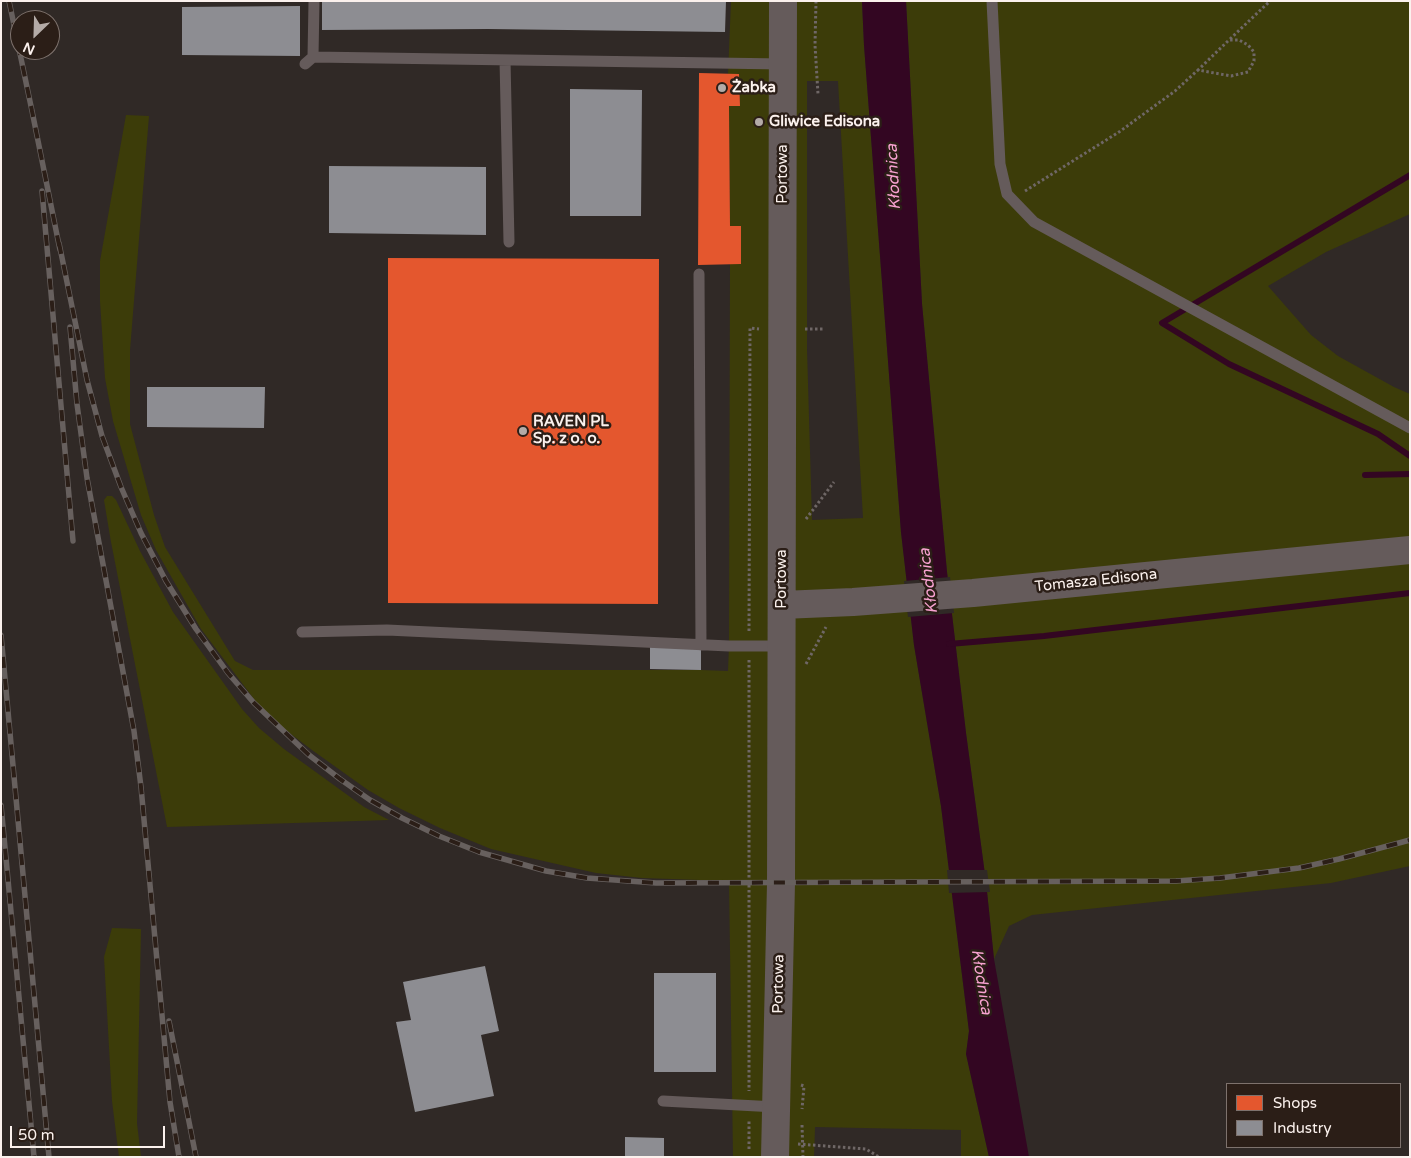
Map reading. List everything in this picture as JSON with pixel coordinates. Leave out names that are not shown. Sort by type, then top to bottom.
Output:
[{"type":"street","name":"Portowa","points":[[775,1150],[781,883],[783,1]]},
{"type":"street","name":"Tomasza Edisona","points":[[782,605],[973,593],[1410,550]]},
{"type":"lane","points":[[314,1],[309,60],[505,60],[783,64]]},
{"type":"lane","points":[[992,1],[1000,164],[1007,194],[1034,222],[1410,428]]},
{"type":"lane","points":[[505,60],[509,242]]},
{"type":"lane","points":[[698,274],[701,645]]},
{"type":"lane","points":[[302,632],[387,630],[701,645],[781,646]]},
{"type":"lane","points":[[663,1101],[776,1107]]},
{"type":"path","points":[[816,1],[815,45],[818,94]]},
{"type":"path","points":[[1012,199],[1119,132],[1175,91],[1270,1]]},
{"type":"path","points":[[1198,70],[1231,76],[1248,72],[1254,61],[1254,52],[1248,45],[1239,40],[1229,40]]},
{"type":"path","points":[[749,1157],[750,328]]},
{"type":"path","points":[[802,524],[834,482]]},
{"type":"path","points":[[805,667],[829,620]]},
{"type":"path","points":[[775,1150],[866,1149],[879,1157]]},
{"type":"shaded area","points":[[731,1],[862,1],[901,532],[914,645],[941,806],[969,1031],[966,1054],[989,1157],[961,1157],[961,1130],[815,1127],[814,1157],[733,1157],[729,881],[642,878],[596,873],[491,849],[440,828],[399,808],[368,790],[312,750],[279,725],[257,703],[201,629],[156,550],[141,515],[113,421],[105,378],[100,301],[100,261],[126,115],[149,116],[130,350],[130,424],[154,515],[165,547],[235,661],[253,670],[728,671],[730,263],[741,264],[741,227],[730,226],[729,106],[740,106],[739,74],[728,74]],"holes":[[[807,81],[838,81],[863,518],[812,520],[807,349]]]},
{"type":"shaded area","points":[[906,1],[1410,1],[1410,214],[1326,252],[1268,286],[1311,335],[1338,356],[1410,394],[1410,866],[1331,883],[1032,915],[1009,926],[994,959],[947,572],[922,304]]},
{"type":"shaded area","points":[[107,496],[112,496],[116,500],[140,551],[173,612],[242,709],[259,728],[284,749],[364,807],[389,820],[167,827],[111,542],[104,500]]},
{"type":"shaded area","points":[[112,928],[141,929],[137,1123],[141,1157],[119,1157],[112,1101],[104,957]]},
{"type":"water","name":"Kłodnica","points":[[862,1],[906,1],[922,304],[947,572],[994,959],[1029,1157],[989,1157],[966,1054],[969,1031],[941,806],[914,645],[901,532]]},
{"type":"pier","points":[[950,577],[954,613],[908,617],[904,581]]},
{"type":"pier","points":[[947,870],[987,870],[990,892],[949,893]]},
{"type":"building: Shops","points":[[699,73],[739,74],[740,106],[729,106],[730,226],[741,226],[741,264],[698,265]]},
{"type":"building: Shops","name":"RAVEN PL Sp. z o. o.","points":[[388,258],[659,259],[658,604],[388,603]]},
{"type":"building: Industry","points":[[322,1],[726,1],[725,32],[488,29],[322,30]]},
{"type":"building: Industry","points":[[300,6],[300,56],[182,55],[182,7]]},
{"type":"building: Industry","points":[[570,89],[642,90],[641,216],[570,216]]},
{"type":"building: Industry","points":[[329,166],[486,167],[486,235],[329,233]]},
{"type":"building: Industry","points":[[147,387],[265,387],[264,428],[147,427]]},
{"type":"building: Industry","points":[[650,646],[701,646],[701,670],[650,669]]},
{"type":"building: Industry","points":[[485,966],[499,1031],[481,1035],[494,1096],[415,1112],[396,1022],[411,1020],[403,982]]},
{"type":"building: Industry","points":[[654,973],[716,973],[716,1072],[654,1072]]},
{"type":"building: Industry","points":[[625,1137],[664,1138],[664,1157],[625,1157]]},
{"type":"waterway","points":[[1410,175],[1162,323],[1229,364],[1378,434],[1410,456]]},
{"type":"waterway","points":[[1365,475],[1410,474]]},
{"type":"waterway","points":[[949,644],[1044,636],[1410,593]]},
{"type":"railway","points":[[9,1],[32,111]]},
{"type":"railway","points":[[31,106],[60,250]]},
{"type":"railway","points":[[42,191],[73,541]]},
{"type":"railway","points":[[59,243],[87,380],[102,436],[141,533],[166,581],[196,629],[228,673],[254,703],[309,755],[370,800],[439,836],[479,852],[546,871],[587,878],[656,883],[1176,881],[1220,878],[1299,868],[1410,840]]},
{"type":"railway","points":[[70,327],[77,404],[87,478],[134,731],[141,787],[170,1102],[179,1157]]},
{"type":"railway","points":[[1,635],[49,1157]]},
{"type":"railway","points":[[1,805],[34,1157]]},
{"type":"railway","points":[[169,1021],[196,1157]]},
{"type":"place","name":"Żabka","points":[[722,88]]},
{"type":"place","name":"Gliwice Edisona","points":[[759,122]]},
{"type":"place","name":"RAVEN PL Sp. z o. o.","points":[[523,431]]}]
